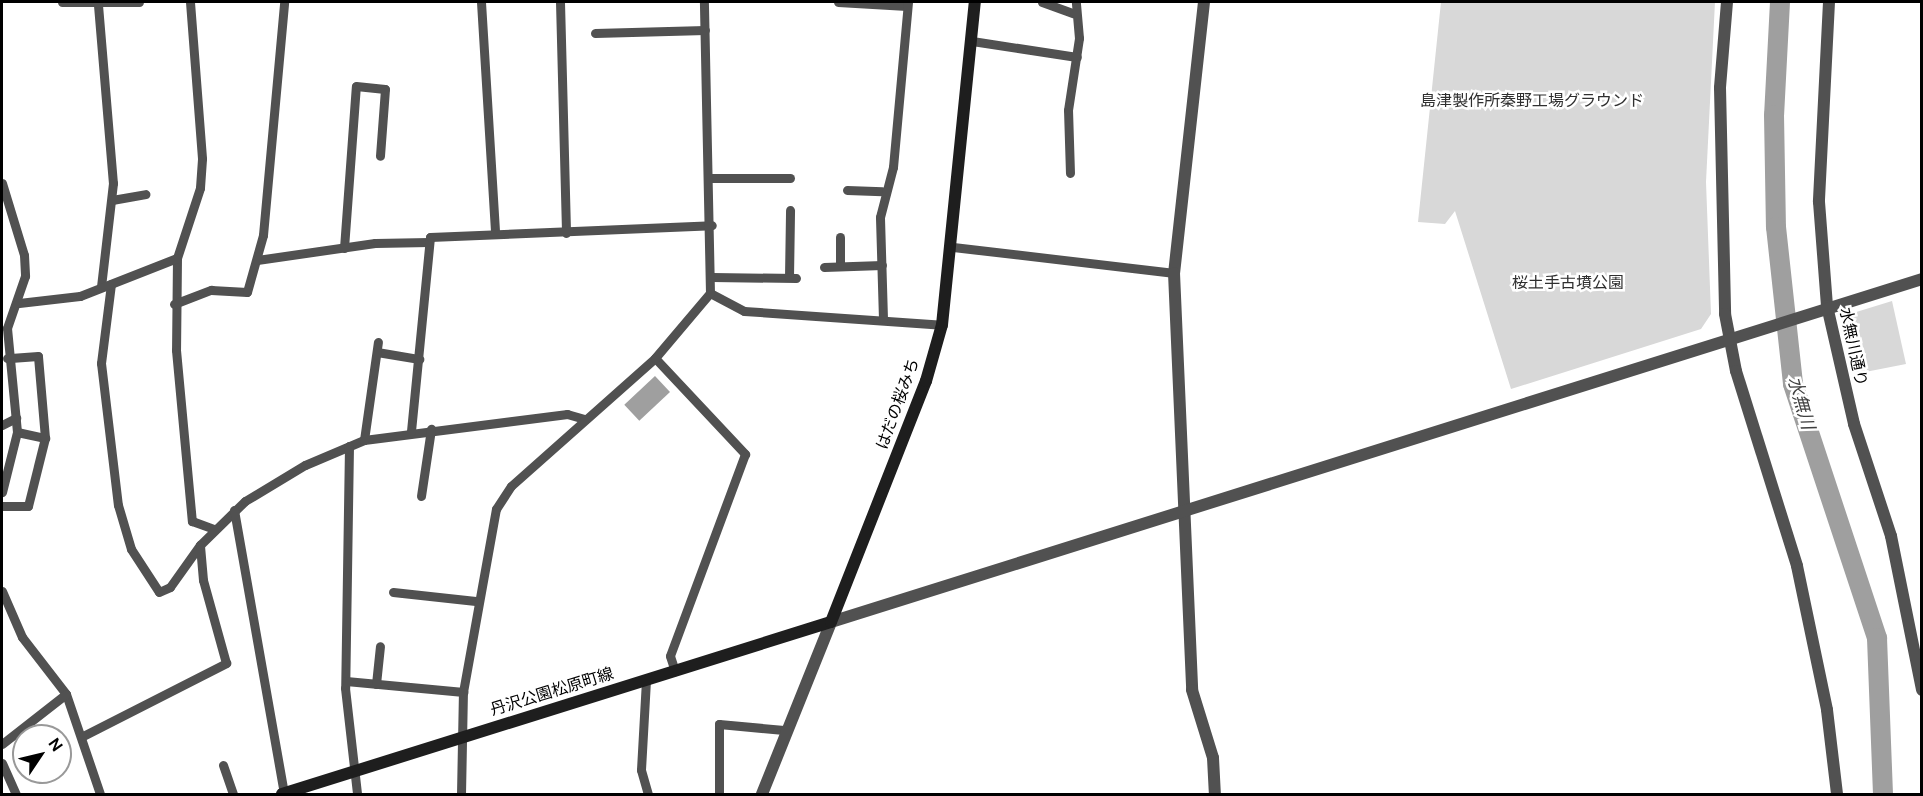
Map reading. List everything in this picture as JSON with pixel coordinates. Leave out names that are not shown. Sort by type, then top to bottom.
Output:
[{"type":"main road","name":"はだの桜みち","points":[[831,622],[926,381],[942,325],[953,247],[975,2]]},
{"type":"main road","name":"丹沢公園松原町線","points":[[283,794],[831,622]]},
{"type":"street","points":[[62,2],[98,5],[140,2]]},
{"type":"street","points":[[190,2],[200,188],[177,258],[174,304],[192,521],[214,529]]},
{"type":"street","points":[[174,304],[211,290],[247,292],[257,260],[284,2]]},
{"type":"street","points":[[481,2],[495,233]]},
{"type":"street","points":[[560,2],[566,233]]},
{"type":"street","points":[[461,795],[463,692],[476,602],[501,499],[585,419],[656,358],[710,293],[712,225],[704,2]]},
{"type":"street","points":[[838,2],[908,4],[893,167],[882,191],[884,319]]},
{"type":"street","points":[[1042,2],[1073,13]]},
{"type":"street","points":[[1070,173],[1068,110],[1077,57],[1073,13],[1076,2]]},
{"type":"street","points":[[1204,2],[1174,273],[1187,509],[1192,690],[1213,758],[1215,795]]},
{"type":"street","points":[[1727,2],[1720,88],[1728,338],[1797,566],[1827,710],[1837,795]]},
{"type":"street","name":"水無川通り","points":[[1829,2],[1819,202],[1822,307],[1854,424],[1891,536],[1922,690]]},
{"type":"street","points":[[98,5],[112,200],[101,363],[120,520],[131,549],[159,591],[170,587],[200,545],[234,510],[284,476],[349,446],[364,440],[411,431],[567,414],[585,419]]},
{"type":"street","points":[[595,33],[705,30]]},
{"type":"street","points":[[972,41],[1077,57]]},
{"type":"street","points":[[344,248],[356,86],[385,88],[380,156]]},
{"type":"street","points":[[710,178],[790,178]]},
{"type":"street","points":[[2,183],[24,255],[20,303],[4,328],[17,432],[2,492]]},
{"type":"street","points":[[847,190],[882,191]]},
{"type":"street","points":[[112,200],[145,194]]},
{"type":"street","points":[[712,277],[792,278],[785,226],[790,210]]},
{"type":"street","points":[[411,431],[429,242],[434,236],[566,233],[712,225]]},
{"type":"street","points":[[840,237],[840,266]]},
{"type":"street","points":[[257,260],[344,248],[429,242]]},
{"type":"street","points":[[953,247],[1174,273]]},
{"type":"street","points":[[20,303],[80,296],[177,258]]},
{"type":"street","points":[[824,267],[882,265]]},
{"type":"street","points":[[831,622],[1822,307],[1922,279]]},
{"type":"street","points":[[710,293],[744,311],[884,319],[942,325]]},
{"type":"street","points":[[364,440],[377,347],[419,359]]},
{"type":"street","points":[[2,506],[28,506],[45,438],[38,356],[7,358]]},
{"type":"street","points":[[656,358],[745,454],[670,656],[675,671]]},
{"type":"street","points":[[2,425],[16,418]]},
{"type":"street","points":[[421,496],[431,429]]},
{"type":"street","points":[[17,432],[45,438]]},
{"type":"street","points":[[349,446],[346,736],[356,771],[357,795]]},
{"type":"street","points":[[234,510],[283,794]]},
{"type":"street","points":[[83,736],[226,663],[203,580],[200,545]]},
{"type":"street","points":[[2,591],[22,637],[66,694],[83,736],[100,795]]},
{"type":"street","points":[[393,592],[476,602]]},
{"type":"street","name":"はだの桜みち","points":[[762,795],[784,730],[831,622]]},
{"type":"street","points":[[376,684],[380,646]]},
{"type":"street","points":[[646,680],[641,770],[648,795]]},
{"type":"street","points":[[346,681],[463,692]]},
{"type":"street","points":[[2,744],[66,694]]},
{"type":"street","points":[[718,795],[719,724],[784,730]]},
{"type":"street","points":[[2,763],[16,795]]},
{"type":"street","points":[[223,765],[233,795]]},
{"type":"green space","points":[[1441,2],[1715,2],[1706,182],[1711,314],[1701,329],[1511,389],[1455,211],[1445,224],[1418,222]]},
{"type":"green space","points":[[1892,301],[1906,364],[1855,374],[1845,326],[1853,313]]},
{"type":"shaded area","points":[[655,376],[670,392],[639,421],[624,405]]},
{"type":"waterway","name":"水無川","points":[[1780,2],[1774,115],[1776,227],[1793,384],[1877,638],[1883,794]]},
{"type":"park label","name":"島津製作所秦野工場グラウンド","points":[[1532,101]]},
{"type":"park label","name":"桜土手古墳公園","points":[[1568,283]]}]
